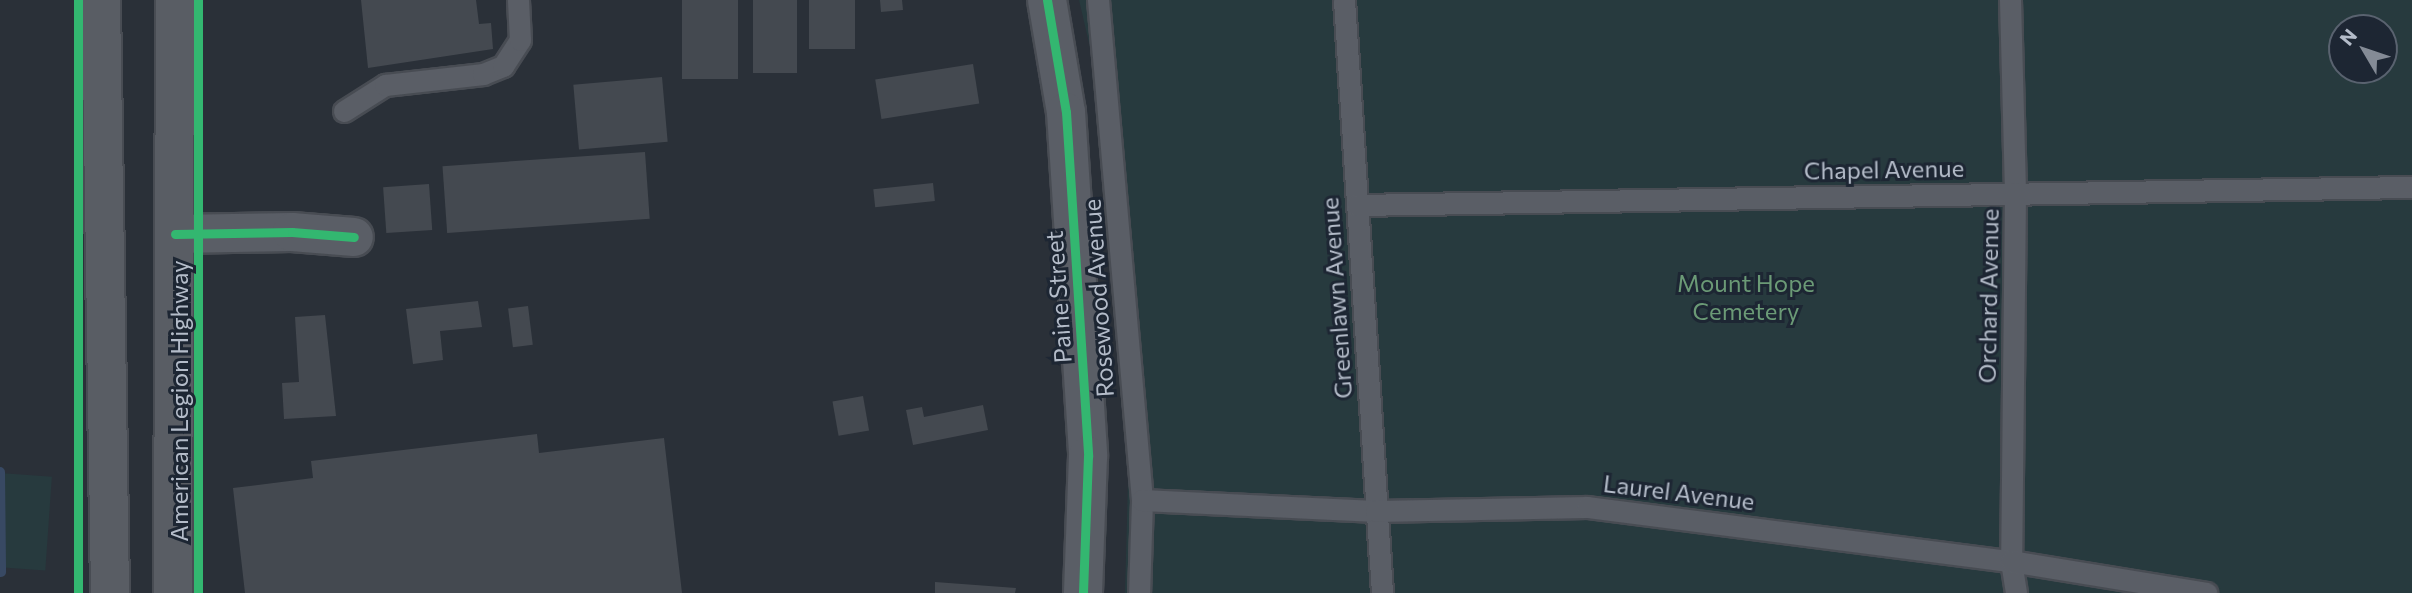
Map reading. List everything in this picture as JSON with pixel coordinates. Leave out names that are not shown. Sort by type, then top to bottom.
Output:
[{"type":"main road","points":[[101,0],[110,593]]},
{"type":"main road","name":"American Legion Highway","points":[[173,593],[175,0]]},
{"type":"street","name":"Paine Street","points":[[1047,0],[1066,112],[1088,456],[1083,593]]},
{"type":"street","points":[[175,234],[292,232],[354,237]]},
{"type":"lane","points":[[344,111],[385,85],[484,74],[503,66],[520,40],[518,0]]},
{"type":"lane","name":"Rosewood Avenue","points":[[1098,0],[1142,500],[1139,593]]},
{"type":"lane","name":"Greenlawn Avenue","points":[[1344,0],[1382,593]]},
{"type":"lane","name":"Orchard Avenue","points":[[2010,0],[2015,193],[2011,561],[2015,593]]},
{"type":"lane","name":"Chapel Avenue","points":[[1357,205],[2412,187]]},
{"type":"lane","name":"Laurel Avenue","points":[[1142,500],[1376,511],[1587,507],[2011,561],[2206,593]]},
{"type":"green space","name":"Mount Hope Cemetery","points":[[1079,0],[2412,0],[2412,593],[1125,593],[1129,443],[1095,69]]},
{"type":"green space","points":[[0,473],[52,477],[45,570],[0,567]]},
{"type":"building","points":[[361,0],[476,0],[479,24],[491,23],[493,49],[368,68]]},
{"type":"building","points":[[682,0],[738,0],[738,79],[682,79]]},
{"type":"building","points":[[753,0],[797,0],[797,73],[753,73]]},
{"type":"building","points":[[809,0],[855,0],[855,49],[809,49]]},
{"type":"building","points":[[880,0],[902,0],[903,10],[881,12]]},
{"type":"building","points":[[973,64],[979,104],[881,119],[875,79]]},
{"type":"building","points":[[662,77],[668,142],[579,150],[573,85]]},
{"type":"building","points":[[645,152],[650,219],[447,233],[442,166]]},
{"type":"building","points":[[933,183],[935,201],[875,207],[873,189]]},
{"type":"building","points":[[429,184],[432,230],[386,233],[383,187]]},
{"type":"building","points":[[478,301],[482,327],[440,331],[443,360],[413,364],[406,309]]},
{"type":"building","points":[[528,306],[533,345],[513,347],[508,308]]},
{"type":"building","points":[[325,315],[336,416],[284,419],[282,383],[299,382],[295,317]]},
{"type":"building","points":[[863,396],[869,430],[839,436],[832,401]]},
{"type":"building","points":[[983,405],[988,430],[913,445],[906,410],[922,407],[924,417]]},
{"type":"building","points":[[537,434],[539,453],[664,438],[682,593],[245,593],[233,488],[313,478],[311,461]]},
{"type":"building","points":[[935,582],[1016,588],[1015,593],[935,593]]},
{"type":"waterway","points":[[0,472],[1,572]]},
{"type":"cycle path","points":[[78,0],[78,593]]},
{"type":"cycle path","points":[[198,0],[198,593]]},
{"type":"cycle path","points":[[1047,0],[1066,112],[1088,456],[1083,593]]},
{"type":"cycle path","points":[[175,234],[292,232],[354,237]]}]
